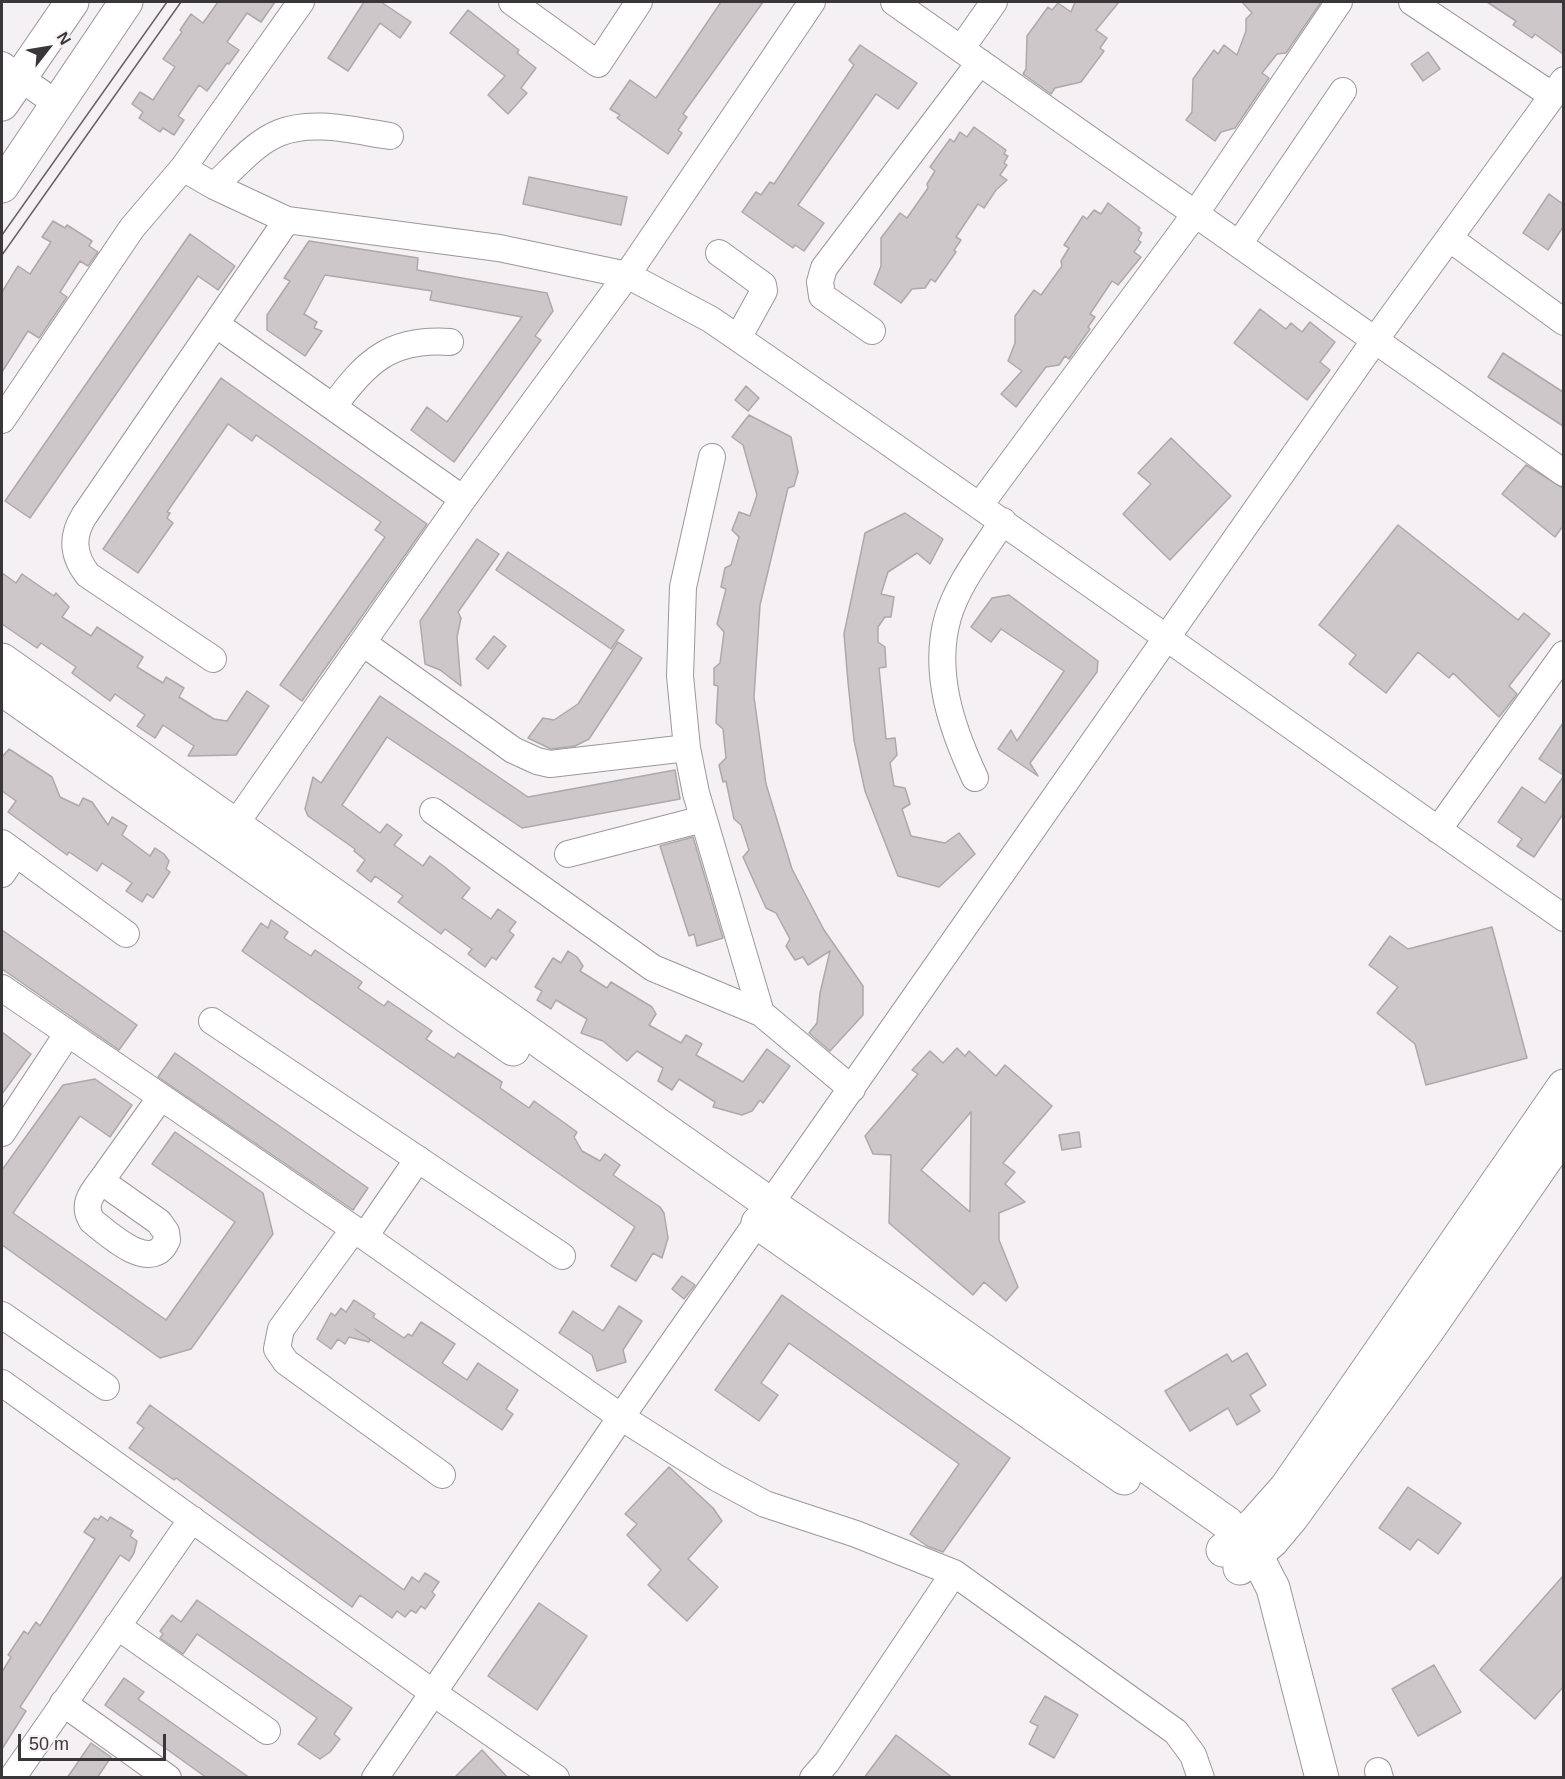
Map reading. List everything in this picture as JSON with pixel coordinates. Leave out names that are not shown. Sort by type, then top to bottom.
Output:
[{"type":"main road","points":[[2,104],[11,71],[72,2]]},
{"type":"main road","points":[[2,186],[126,2]]},
{"type":"main road","points":[[2,660],[229,834],[764,1214],[906,1296],[1236,1546],[1275,1594]]},
{"type":"main road","points":[[2,689],[229,834]]},
{"type":"main road","points":[[1322,1778],[1275,1594],[1281,1555],[1283,1510],[1563,1086]]},
{"type":"main road","points":[[1236,1546],[1283,1510],[1427,1331],[1563,1133]]},
{"type":"main road","points":[[1283,1510],[1242,1517],[1236,1546],[1258,1616],[1299,1778]]},
{"type":"street","points":[[2,420],[132,228],[183,168],[301,2]]},
{"type":"street","points":[[512,2],[598,64],[639,2]]},
{"type":"street","points":[[229,834],[464,499],[627,275],[812,2]]},
{"type":"street","points":[[894,2],[1563,473]]},
{"type":"street","points":[[872,331],[822,296],[820,282],[824,268],[971,55],[994,2]]},
{"type":"street","points":[[980,505],[1196,213],[1339,2]]},
{"type":"street","points":[[375,1778],[621,1417],[1167,641],[1375,340],[1558,88],[1412,2]]},
{"type":"street","points":[[11,71],[57,104]]},
{"type":"street","points":[[1239,244],[1343,91]]},
{"type":"street","points":[[214,186],[259,146],[279,133],[319,126],[390,136]]},
{"type":"street","points":[[183,168],[214,186],[287,220],[499,248],[627,275],[710,319],[1003,521],[1167,641],[1563,918]]},
{"type":"street","points":[[213,659],[88,575],[77,556],[75,536],[84,516],[287,220]]},
{"type":"street","points":[[1449,238],[1563,322]]},
{"type":"street","points":[[719,253],[763,285],[764,291],[738,338]]},
{"type":"street","points":[[217,325],[464,499]]},
{"type":"street","points":[[333,407],[369,363],[387,351],[408,343],[429,340],[450,342]]},
{"type":"street","points":[[712,457],[683,587],[680,676],[687,748],[703,819],[749,965],[761,1013]]},
{"type":"street","points":[[975,778],[950,718],[944,688],[943,654],[948,618],[960,589],[1003,521]]},
{"type":"street","points":[[363,643],[513,750],[537,762],[564,763],[687,748]]},
{"type":"street","points":[[1438,830],[1563,654]]},
{"type":"street","points":[[433,811],[653,968],[761,1013],[852,1089]]},
{"type":"street","points":[[568,854],[703,819]]},
{"type":"street","points":[[6,857],[126,934]]},
{"type":"street","points":[[2,988],[360,1232],[621,1417],[717,1478],[765,1504],[856,1534],[954,1573],[1176,1732],[1193,1755],[1201,1778]]},
{"type":"street","points":[[212,1021],[562,1256]]},
{"type":"street","points":[[2,1133],[68,1033]]},
{"type":"street","points":[[100,1181],[161,1097]]},
{"type":"street","points":[[418,1159],[281,1329],[277,1349],[286,1362],[442,1475]]},
{"type":"street","points":[[2,1315],[106,1387]]},
{"type":"street","points":[[2,1383],[432,1692],[556,1778]]},
{"type":"street","points":[[12,1778],[192,1519]]},
{"type":"street","points":[[813,1778],[954,1573]]},
{"type":"street","points":[[117,1626],[267,1731]]},
{"type":"street","points":[[63,1703],[168,1778]]},
{"type":"building","points":[[218,2],[275,2],[261,22],[247,13],[227,42],[239,50],[229,64],[227,63],[207,91],[199,85],[178,116],[184,120],[174,135],[163,128],[160,132],[139,118],[143,112],[132,104],[140,92],[153,100],[175,67],[163,59],[182,32],[180,30],[191,14],[203,23]]},
{"type":"building","points":[[364,2],[381,2],[411,22],[400,38],[380,23],[348,71],[328,58]]},
{"type":"building","points":[[721,2],[763,2],[683,114],[687,117],[678,130],[682,133],[668,154],[617,118],[620,115],[610,109],[630,80],[656,98]]},
{"type":"building","points":[[1075,2],[1119,2],[1096,30],[1107,38],[1100,48],[1104,51],[1081,82],[1055,88],[1051,94],[1023,74],[1026,69],[1027,36],[1048,7],[1052,10],[1058,3],[1071,12]]},
{"type":"building","points":[[1242,2],[1321,2],[1286,53],[1277,54],[1262,73],[1269,78],[1235,128],[1221,132],[1215,141],[1186,120],[1192,112],[1193,79],[1214,50],[1218,54],[1224,45],[1237,55],[1246,31],[1246,19],[1252,13]]},
{"type":"building","points":[[1487,2],[1563,2],[1563,54],[1535,34],[1532,38],[1513,25],[1516,21]]},
{"type":"building","points":[[468,10],[519,50],[517,53],[536,68],[521,88],[527,93],[508,114],[488,95],[505,76],[450,33]]},
{"type":"building","points":[[860,45],[917,83],[898,109],[876,94],[798,205],[824,223],[804,251],[795,245],[793,248],[742,212],[756,192],[761,195],[770,182],[774,184],[854,65],[849,60]]},
{"type":"building","points":[[1428,52],[1440,69],[1423,81],[1411,64]]},
{"type":"building","points":[[974,127],[1006,150],[1004,154],[1008,156],[1004,163],[1007,165],[1000,175],[1007,180],[996,190],[984,208],[978,204],[956,237],[961,240],[954,250],[956,252],[935,282],[931,279],[925,288],[912,289],[901,303],[874,284],[881,266],[881,238],[900,213],[907,218],[928,188],[927,184],[935,171],[930,167],[950,139],[954,142],[960,132],[967,137]]},
{"type":"building","points":[[529,177],[627,197],[621,225],[523,204]]},
{"type":"building","points":[[1549,194],[1563,204],[1563,227],[1548,250],[1523,233]]},
{"type":"building","points":[[1108,203],[1140,228],[1138,230],[1142,233],[1138,240],[1141,242],[1134,252],[1141,257],[1118,285],[1112,281],[1090,314],[1095,317],[1088,327],[1090,329],[1069,359],[1065,356],[1059,365],[1046,367],[1016,407],[1001,394],[1022,371],[1008,361],[1015,343],[1015,316],[1034,290],[1041,295],[1062,266],[1061,261],[1069,248],[1064,245],[1083,216],[1087,219],[1094,210],[1101,214]]},
{"type":"building","points":[[53,221],[65,228],[67,225],[92,241],[89,246],[98,252],[88,266],[80,261],[60,292],[67,297],[39,338],[28,331],[2,372],[2,292],[18,266],[30,274],[51,242],[42,237]]},
{"type":"building","points":[[190,234],[235,266],[218,290],[198,276],[30,518],[5,501]]},
{"type":"building","points":[[309,241],[418,258],[417,270],[547,293],[553,311],[535,336],[541,340],[454,462],[411,430],[427,407],[447,422],[522,317],[430,300],[432,291],[325,275],[304,314],[317,322],[314,328],[322,331],[305,356],[267,330],[267,315],[290,281],[284,278]]},
{"type":"building","points":[[1260,309],[1286,329],[1291,323],[1302,332],[1310,322],[1335,342],[1320,362],[1330,370],[1307,400],[1234,343]]},
{"type":"building","points":[[1503,353],[1563,392],[1563,426],[1488,377]]},
{"type":"building","points":[[221,378],[427,524],[302,701],[280,685],[385,537],[375,530],[381,522],[256,435],[252,441],[228,424],[167,512],[170,513],[167,518],[173,523],[138,573],[103,549]]},
{"type":"building","points":[[746,386],[759,398],[748,411],[735,400]]},
{"type":"building","points":[[749,415],[791,437],[798,472],[794,486],[788,488],[760,605],[754,697],[766,784],[792,869],[824,930],[863,986],[863,1015],[830,1051],[809,1033],[817,1023],[820,993],[830,951],[808,965],[803,957],[795,960],[786,946],[790,939],[776,913],[766,908],[743,857],[749,850],[741,825],[734,819],[726,781],[723,782],[719,765],[726,758],[723,729],[716,723],[718,686],[714,685],[714,668],[720,663],[724,632],[717,624],[726,589],[721,587],[725,568],[731,565],[739,537],[732,530],[739,512],[750,516],[757,495],[743,445],[732,437]]},
{"type":"building","points":[[1171,438],[1231,496],[1170,560],[1123,514],[1151,484],[1138,473]]},
{"type":"building","points":[[1526,465],[1563,488],[1563,526],[1555,537],[1502,494]]},
{"type":"building","points":[[905,513],[943,539],[930,564],[917,553],[888,572],[881,594],[894,597],[891,617],[885,617],[878,627],[878,642],[885,647],[886,667],[879,668],[886,739],[895,738],[897,755],[890,763],[894,786],[905,788],[910,804],[902,809],[911,836],[945,843],[959,833],[975,854],[939,887],[898,876],[865,791],[854,740],[848,682],[844,634],[865,533]]},
{"type":"building","points":[[1398,525],[1518,620],[1524,613],[1550,634],[1509,686],[1517,694],[1499,717],[1453,673],[1449,678],[1418,652],[1386,693],[1349,664],[1356,655],[1319,625]]},
{"type":"building","points":[[477,539],[499,554],[458,612],[461,618],[457,637],[461,686],[440,670],[425,664],[420,621]]},
{"type":"building","points":[[508,552],[624,630],[611,649],[496,570]]},
{"type":"building","points":[[2,573],[16,583],[22,574],[54,596],[56,593],[69,607],[62,617],[91,636],[97,627],[143,657],[137,667],[163,683],[166,677],[184,688],[179,697],[214,719],[227,721],[247,691],[269,706],[236,755],[188,756],[194,746],[163,725],[155,738],[137,726],[145,715],[115,694],[110,701],[72,673],[76,667],[41,643],[37,648],[2,624]]},
{"type":"building","points":[[1009,595],[1098,661],[1097,672],[1030,763],[1038,776],[998,749],[1011,730],[1017,741],[1064,671],[1001,629],[991,642],[971,627],[992,598]]},
{"type":"building","points":[[494,636],[506,646],[488,669],[476,659]]},
{"type":"building","points":[[618,642],[642,658],[589,739],[575,746],[551,749],[528,738],[543,718],[554,720],[578,704]]},
{"type":"building","points":[[380,696],[528,797],[675,770],[680,799],[522,828],[387,737],[342,805],[380,833],[387,824],[402,835],[394,845],[423,866],[430,856],[446,868],[470,888],[462,898],[491,919],[498,909],[516,922],[509,931],[514,935],[496,960],[492,957],[485,967],[468,954],[472,949],[445,929],[441,934],[398,902],[403,896],[375,876],[371,882],[357,871],[365,860],[354,851],[355,849],[308,816],[305,809],[313,777],[321,783]]},
{"type":"building","points":[[1563,723],[1563,775],[1539,759]]},
{"type":"building","points":[[9,749],[52,777],[60,797],[79,806],[83,798],[92,802],[108,825],[112,817],[127,826],[122,835],[150,856],[155,848],[164,854],[169,861],[166,869],[170,872],[153,898],[147,894],[142,902],[126,891],[132,883],[102,863],[97,871],[69,852],[67,855],[8,812],[16,801],[2,791],[2,757]]},
{"type":"building","points":[[1563,777],[1563,814],[1534,857],[1517,846],[1522,839],[1498,822],[1522,787],[1545,803]]},
{"type":"building","points":[[693,837],[723,938],[697,946],[694,934],[689,936],[660,846]]},
{"type":"building","points":[[271,920],[288,932],[284,938],[311,956],[315,950],[362,982],[358,988],[384,1006],[388,1001],[432,1031],[426,1039],[454,1058],[458,1053],[502,1082],[500,1088],[529,1108],[534,1101],[577,1132],[574,1137],[582,1151],[600,1161],[605,1154],[620,1165],[613,1175],[660,1207],[664,1213],[668,1238],[662,1258],[653,1253],[636,1281],[611,1266],[635,1227],[242,951],[261,923],[268,928]]},
{"type":"building","points":[[1492,927],[1527,1058],[1426,1085],[1415,1044],[1377,1013],[1398,987],[1369,965],[1390,936],[1408,949]]},
{"type":"building","points":[[2,930],[137,1025],[119,1050],[2,969]]},
{"type":"building","points":[[568,951],[577,957],[583,966],[580,971],[607,988],[611,982],[652,1007],[656,1014],[649,1025],[681,1043],[686,1035],[702,1044],[696,1055],[743,1082],[767,1049],[790,1066],[763,1103],[760,1100],[752,1111],[742,1115],[713,1107],[715,1102],[679,1079],[672,1090],[658,1081],[663,1068],[637,1051],[627,1061],[603,1041],[581,1033],[587,1019],[556,1000],[551,1009],[537,1000],[542,991],[535,987],[553,958],[561,963]]},
{"type":"building","points":[[2,1032],[31,1054],[2,1094]]},
{"type":"building","points":[[957,1048],[965,1056],[969,1051],[996,1076],[1005,1065],[1052,1106],[1003,1163],[1015,1172],[1005,1184],[1025,1202],[999,1213],[999,1240],[1018,1287],[1006,1301],[984,1282],[973,1295],[889,1223],[891,1155],[873,1154],[865,1136],[918,1074],[912,1070],[930,1051],[943,1063]],"holes":[[[971,1112],[970,1212],[921,1170]]]},
{"type":"building","points":[[175,1053],[368,1188],[353,1210],[158,1077]]},
{"type":"building","points":[[95,1079],[132,1105],[110,1137],[80,1116],[13,1213],[166,1320],[235,1222],[152,1164],[175,1132],[263,1193],[273,1234],[191,1349],[160,1358],[2,1245],[2,1170],[63,1085]]},
{"type":"building","points":[[1079,1132],[1081,1147],[1062,1150],[1059,1135]]},
{"type":"building","points":[[682,1276],[695,1285],[684,1299],[672,1289]]},
{"type":"building","points":[[782,1295],[1010,1458],[943,1552],[927,1546],[910,1534],[959,1464],[789,1343],[761,1383],[778,1395],[759,1421],[715,1390]]},
{"type":"building","points":[[354,1300],[375,1314],[373,1317],[404,1338],[408,1334],[412,1336],[421,1322],[455,1344],[442,1363],[467,1380],[478,1363],[518,1390],[506,1409],[513,1414],[502,1430],[370,1339],[369,1342],[349,1337],[345,1344],[338,1339],[331,1349],[317,1339],[331,1313],[335,1316],[341,1308],[346,1312]]},
{"type":"building","points":[[619,1306],[642,1321],[623,1350],[626,1362],[597,1371],[592,1355],[559,1333],[573,1311],[603,1331]]},
{"type":"building","points":[[1247,1353],[1266,1385],[1250,1395],[1260,1411],[1237,1425],[1228,1408],[1190,1431],[1165,1391],[1227,1354],[1232,1362]]},
{"type":"building","points":[[150,1405],[404,1590],[412,1577],[419,1582],[425,1573],[439,1582],[432,1592],[435,1595],[425,1609],[421,1606],[416,1613],[411,1610],[405,1617],[397,1611],[392,1618],[360,1595],[352,1607],[176,1478],[174,1480],[129,1448],[144,1428],[137,1423]]},
{"type":"building","points":[[669,1467],[713,1508],[722,1521],[688,1559],[718,1587],[687,1621],[648,1585],[661,1570],[627,1535],[637,1524],[625,1514]]},
{"type":"building","points":[[1408,1487],[1461,1523],[1438,1554],[1418,1539],[1410,1550],[1379,1528]]},
{"type":"building","points":[[101,1516],[108,1521],[110,1517],[133,1531],[130,1536],[137,1541],[134,1553],[129,1561],[120,1555],[20,1707],[26,1711],[2,1749],[2,1672],[11,1657],[8,1655],[24,1631],[28,1634],[36,1622],[40,1626],[95,1539],[84,1532],[94,1518],[98,1520]]},
{"type":"building","points":[[1563,1576],[1563,1687],[1535,1719],[1480,1670]]},
{"type":"building","points":[[197,1600],[352,1708],[334,1734],[340,1739],[330,1752],[320,1759],[298,1744],[317,1718],[197,1634],[183,1654],[160,1638],[163,1634],[160,1631],[172,1615],[181,1622]]},
{"type":"building","points":[[539,1603],[587,1636],[537,1710],[488,1676]]},
{"type":"building","points":[[1434,1665],[1461,1712],[1418,1736],[1392,1689]]},
{"type":"building","points":[[124,1678],[144,1692],[138,1699],[250,1778],[207,1778],[105,1705]]},
{"type":"building","points":[[1045,1696],[1078,1715],[1054,1758],[1029,1744],[1038,1726],[1030,1722]]},
{"type":"building","points":[[896,1735],[953,1778],[864,1778]]},
{"type":"building","points":[[91,1743],[111,1757],[97,1778],[67,1778]]},
{"type":"building","points":[[482,1750],[508,1778],[454,1778]]},
{"type":"tram line","points":[[2,235],[167,2]]},
{"type":"tram line","points":[[2,255],[181,2]]}]
